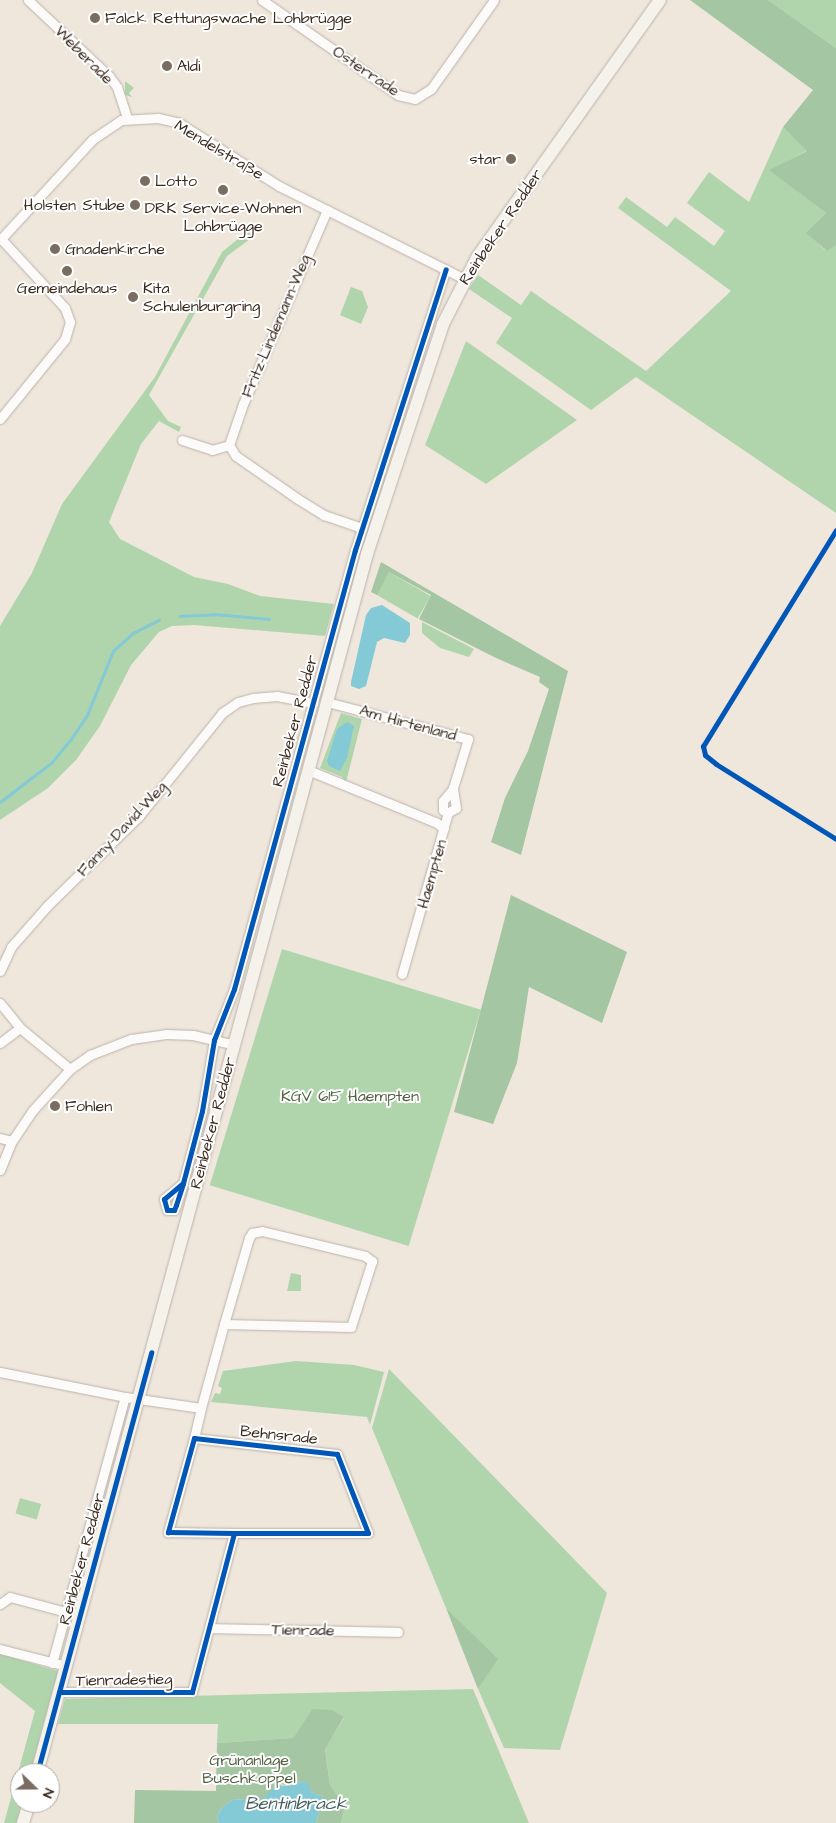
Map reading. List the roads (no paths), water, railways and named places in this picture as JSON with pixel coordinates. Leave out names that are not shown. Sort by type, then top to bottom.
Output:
[{"type":"main road","name":"Reinbeker Redder","points":[[40,1763],[366,554],[444,324],[465,279],[660,0]]},
{"type":"street","name":"Weberade","points":[[28,0],[109,76],[117,87],[127,118]]},
{"type":"street","name":"Osterrade","points":[[262,0],[398,95],[415,98],[431,88],[494,0]]},
{"type":"street","name":"Mendelstraße","points":[[127,118],[158,118],[179,124],[279,186],[465,279]]},
{"type":"street","points":[[0,419],[65,339],[70,322],[65,308],[1,240],[93,139],[127,118]]},
{"type":"street","name":"Fritz-Lindemann-Weg","points":[[229,445],[243,404],[327,210]]},
{"type":"street","name":"Reinbeker Redder","points":[[182,1183],[202,1111],[214,1040],[234,989],[362,528],[446,269]]},
{"type":"street","points":[[182,440],[212,450],[229,445],[236,456],[298,499],[324,515],[362,528]]},
{"type":"street","name":"Fanny-David-Weg","points":[[0,971],[11,947],[47,906],[139,816],[222,713],[238,702],[253,698],[277,696],[313,703]]},
{"type":"street","name":"Am Hirtenland","points":[[327,702],[468,739],[453,788],[442,806],[448,813],[444,829]]},
{"type":"street","name":"Haempten","points":[[308,770],[437,823],[444,829],[402,974]]},
{"type":"street","points":[[0,1003],[20,1028],[70,1069]]},
{"type":"street","points":[[0,1043],[20,1028]]},
{"type":"street","points":[[0,1170],[12,1141],[33,1110],[70,1069],[108,1046],[132,1039],[180,1034],[235,1045]]},
{"type":"street","points":[[0,1138],[12,1141]]},
{"type":"street","name":"Behnsrade","points":[[194,1438],[336,1454],[368,1533],[168,1532],[224,1324],[249,1238],[254,1231],[365,1256],[372,1262],[351,1328],[224,1324]]},
{"type":"street","points":[[0,1372],[125,1397],[201,1408]]},
{"type":"street","name":"Reinbeker Redder","points":[[52,1663],[125,1397]]},
{"type":"street","name":"Tienradestieg","points":[[59,1692],[192,1692],[234,1533]]},
{"type":"street","name":"Reinbeker Redder","points":[[0,1604],[10,1597],[66,1612]]},
{"type":"street","name":"Tienrade","points":[[209,1628],[398,1632]]},
{"type":"street","points":[[0,1649],[66,1666]]},
{"type":"water","points":[[382,605],[410,623],[410,635],[405,643],[384,638],[377,642],[366,686],[359,689],[351,686],[351,682],[366,615],[371,608]]},
{"type":"water","points":[[347,722],[354,726],[347,758],[340,771],[329,766],[327,761],[337,729]]},
{"type":"water","name":"Bentinbrack","points":[[303,1781],[309,1784],[311,1792],[323,1797],[316,1823],[219,1823],[217,1817],[221,1809],[233,1799],[261,1801],[276,1785],[289,1786]]},
{"type":"waterway","points":[[180,616],[215,614],[269,619]]},
{"type":"waterway","points":[[0,802],[51,763],[71,739],[87,715],[113,651],[133,633],[159,620]]},
{"type":"place","name":"Falck Rettungswache Lohbrügge","points":[[95,18]]},
{"type":"place","name":"Aldi","points":[[167,66]]},
{"type":"place","name":"star","points":[[511,159]]},
{"type":"place","name":"Lotto","points":[[145,181]]},
{"type":"place","name":"DRK Service-Wohnen Lohbrügge","points":[[223,190]]},
{"type":"place","name":"Holsten Stube","points":[[135,205]]},
{"type":"place","name":"Gnadenkirche","points":[[55,249]]},
{"type":"place","name":"Gemeindehaus","points":[[67,271]]},
{"type":"place","name":"Kita Schulenburgring","points":[[133,297]]},
{"type":"place","name":"Fohlen","points":[[55,1106]]},
{"type":"park label","name":"KGV 615 Haempten","points":[[350,1096]]},
{"type":"park label","name":"Grünanlage Buschkoppel","points":[[249,1769]]}]
